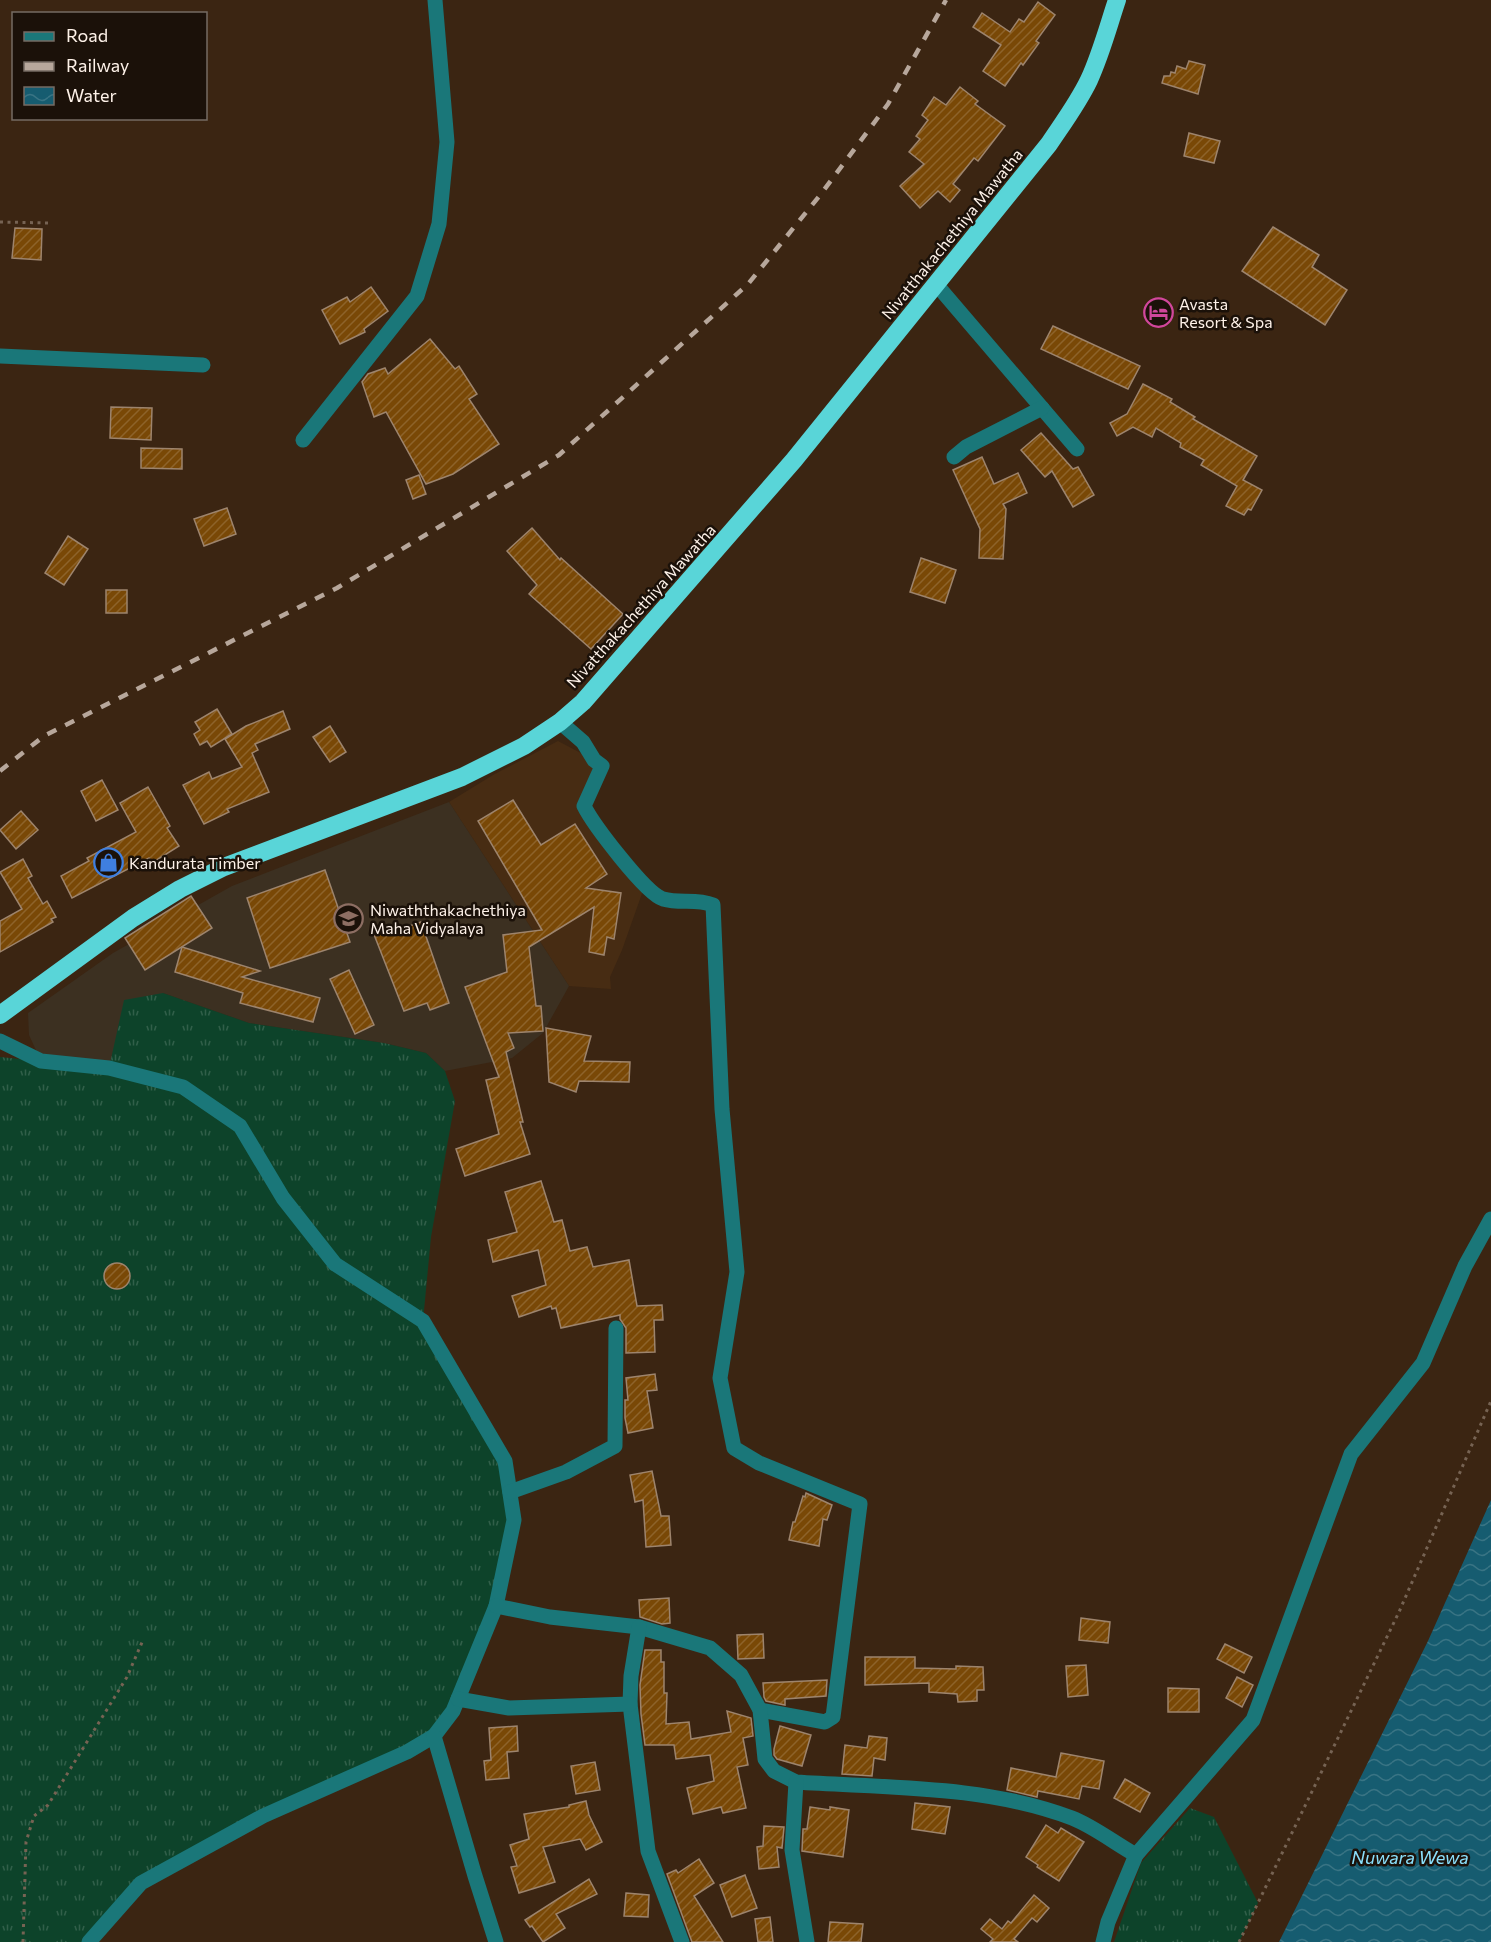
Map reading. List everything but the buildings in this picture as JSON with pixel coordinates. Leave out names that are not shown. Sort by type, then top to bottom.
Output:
[{"type":"highway","name":"Nivatthakachethiya Mawatha","points":[[0,1016],[133,918],[180,889],[224,867],[462,777],[524,746],[561,722],[583,702],[787,470],[1013,190],[1074,108],[1100,55],[1117,0]]},
{"type":"street","points":[[303,440],[417,296],[439,224],[447,142],[435,0]]},
{"type":"street","points":[[936,284],[1077,449]]},
{"type":"street","points":[[0,356],[203,365]]},
{"type":"street","points":[[954,458],[966,447],[1042,408]]},
{"type":"street","points":[[561,722],[583,742],[594,760],[602,766],[584,806],[591,821],[645,885],[660,898],[674,901],[702,900],[714,904],[722,1109],[737,1272],[720,1378],[734,1448],[759,1464],[860,1504],[834,1717],[825,1722],[760,1710]]},
{"type":"street","points":[[0,1041],[41,1061],[109,1068],[183,1088],[240,1126],[283,1198],[335,1264],[423,1321],[506,1461],[514,1520],[496,1606],[453,1711],[434,1736],[407,1752],[263,1816],[141,1883],[89,1942]]},
{"type":"street","points":[[1103,1942],[1108,1922],[1136,1855],[1253,1720],[1351,1454],[1423,1363],[1465,1266],[1491,1219]]},
{"type":"street","points":[[510,1492],[566,1472],[615,1446],[616,1328]]},
{"type":"street","points":[[496,1606],[550,1617],[639,1627],[710,1647],[741,1675],[760,1710],[765,1759],[774,1771],[796,1782],[961,1792],[1032,1806],[1075,1819],[1136,1855]]},
{"type":"street","points":[[639,1627],[631,1676],[630,1704],[648,1851],[682,1942]]},
{"type":"street","points":[[458,1699],[509,1708],[630,1704]]},
{"type":"street","points":[[434,1736],[496,1942]]},
{"type":"street","points":[[796,1782],[792,1850],[807,1942]]},
{"type":"path","points":[[0,222],[49,223]]},
{"type":"path","points":[[1239,1942],[1399,1612],[1491,1401]]},
{"type":"path","points":[[23,1942],[26,1842],[34,1815],[48,1805],[127,1677],[143,1640]]},
{"type":"shaded area","points":[[558,741],[602,766],[584,806],[645,885],[610,977],[611,989],[569,986],[449,802],[493,775]]},
{"type":"shaded area","name":"Niwaththakachethiya Maha Vidyalaya","points":[[449,802],[569,986],[543,1033],[512,1058],[445,1071],[426,1053],[384,1043],[249,1023],[163,993],[109,1068],[41,1061],[29,1035],[28,1013],[113,953],[232,886]]},
{"type":"green space","points":[[163,993],[249,1023],[384,1043],[426,1053],[445,1071],[455,1101],[431,1237],[423,1321],[505,1461],[514,1520],[496,1606],[434,1736],[141,1883],[89,1942],[0,1942],[0,1057],[109,1068],[124,1000]]},
{"type":"green space","points":[[1190,1808],[1214,1817],[1258,1903],[1239,1942],[1114,1942],[1141,1863]]},
{"type":"water","name":"Nuwara Wewa","points":[[1491,1500],[1491,1942],[1279,1942],[1428,1641]]},
{"type":"railway","points":[[0,771],[44,736],[337,588],[559,455],[748,284],[821,194],[888,104],[946,0]]},
{"type":"place","name":"Avasta Resort & Spa","points":[[1158,313]]},
{"type":"place","name":"Kandurata Timber","points":[[108,863]]},
{"type":"place","name":"Niwaththakachethiya Maha Vidyalaya","points":[[349,919]]}]
